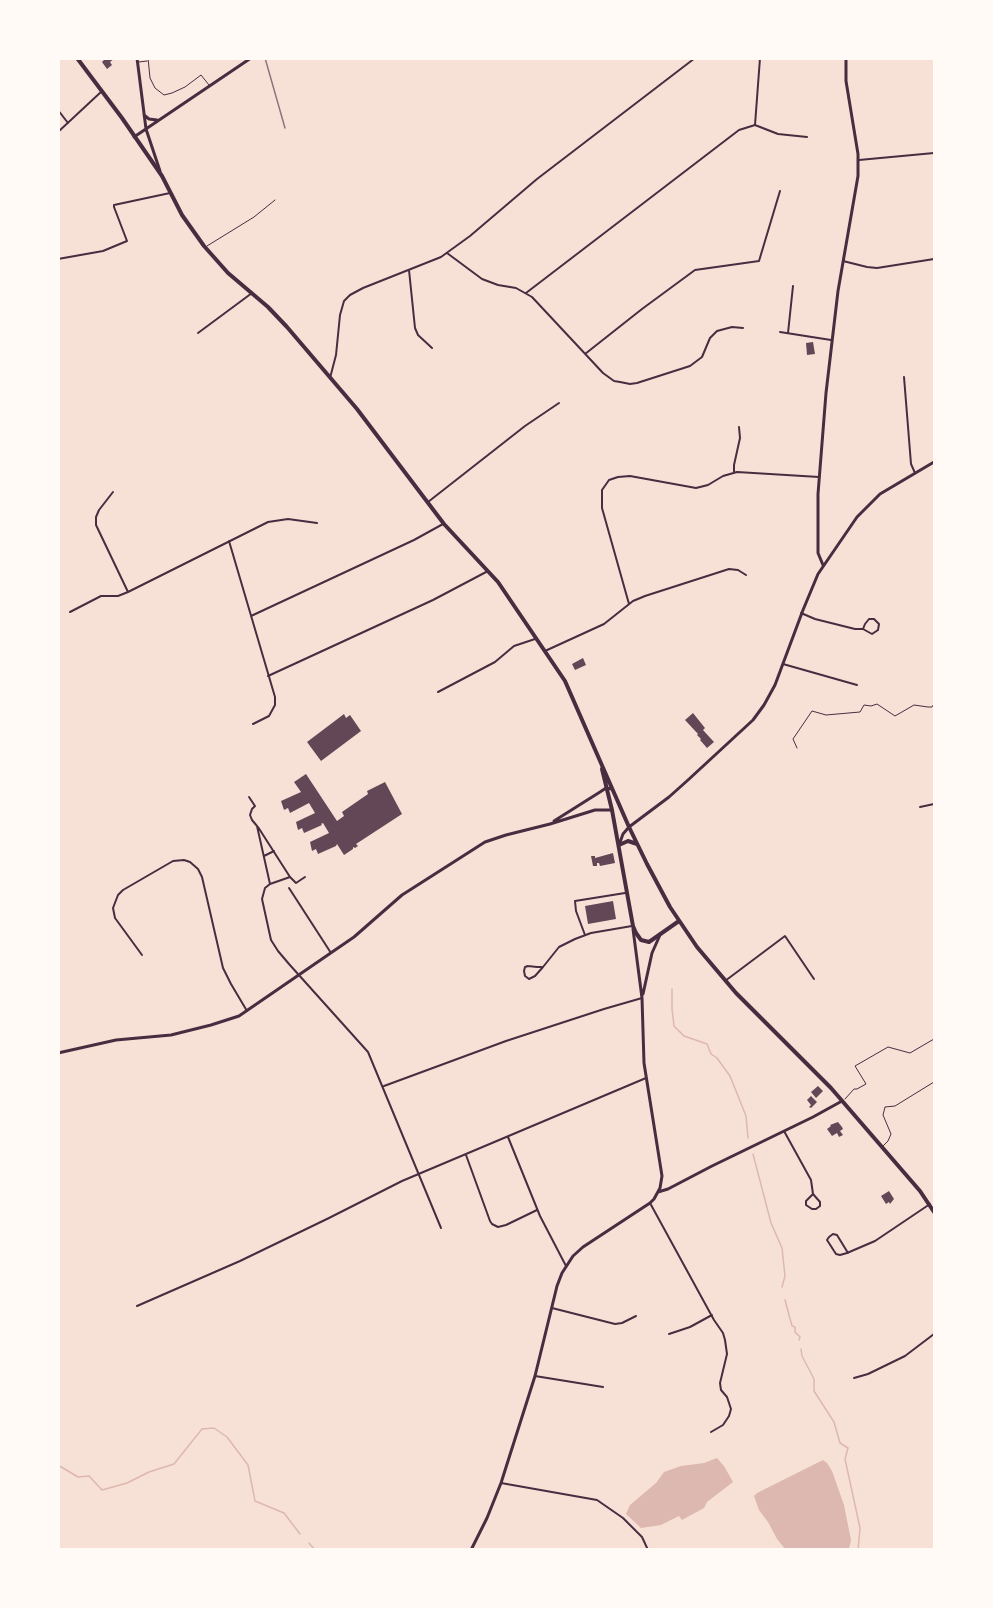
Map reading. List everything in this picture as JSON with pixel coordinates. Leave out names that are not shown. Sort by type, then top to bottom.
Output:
[{"type":"main road","points":[[77,58],[162,176]]},
{"type":"main road","points":[[134,136],[251,58]]},
{"type":"main road","points":[[823,566],[818,553],[819,477],[826,393],[843,261],[858,183],[859,160],[846,81],[846,58]]},
{"type":"main road","points":[[137,60],[146,129],[162,176],[182,214],[205,247],[228,273],[278,318],[357,409],[444,524],[498,582],[564,681],[600,760],[609,788],[655,881],[679,921],[725,981],[842,1101],[930,1204],[934,1212]]},
{"type":"main road","points":[[144,116],[159,120]]},
{"type":"main road","points":[[619,845],[623,834],[629,827],[669,797],[753,720],[770,697],[818,574],[850,526],[880,494],[934,462]]},
{"type":"main road","points":[[471,1550],[492,1509],[501,1483],[535,1376],[562,1273],[573,1256],[583,1247],[650,1203],[658,1192],[662,1176],[646,1078],[642,998],[633,926],[609,788]]},
{"type":"main road","points":[[550,824],[609,788]]},
{"type":"main road","points":[[58,1053],[116,1040],[171,1035],[230,1019],[247,1011],[354,937],[402,895],[485,842],[595,810],[612,810]]},
{"type":"main road","points":[[619,845],[628,841],[637,844]]},
{"type":"main road","points":[[633,926],[639,938],[644,942],[649,942],[679,921]]},
{"type":"main road","points":[[642,998],[652,953],[660,935]]},
{"type":"main road","points":[[658,1192],[842,1101]]},
{"type":"street","points":[[330,378],[336,355],[340,315],[346,298],[363,288],[447,253],[537,179],[695,58]]},
{"type":"street","points":[[754,125],[760,58]]},
{"type":"street","points":[[58,132],[102,92]]},
{"type":"street","points":[[58,110],[68,123]]},
{"type":"street","points":[[526,293],[740,130],[754,125],[778,134],[807,137]]},
{"type":"street","points":[[859,160],[934,153]]},
{"type":"street","points":[[585,354],[695,270],[759,261],[780,191]]},
{"type":"street","points":[[58,259],[103,251],[127,242],[114,205],[170,193]]},
{"type":"street","points":[[447,253],[482,279],[526,293],[603,373],[614,381],[637,383],[690,366],[698,362],[710,338],[717,331],[732,327],[743,328]]},
{"type":"street","points":[[843,261],[877,268],[934,259]]},
{"type":"street","points":[[409,270],[415,328],[418,335],[432,348]]},
{"type":"street","points":[[788,333],[793,286]]},
{"type":"street","points":[[198,333],[252,293]]},
{"type":"street","points":[[780,332],[832,340]]},
{"type":"street","points":[[904,377],[911,462],[915,473]]},
{"type":"street","points":[[428,503],[525,426],[559,403]]},
{"type":"street","points":[[734,472],[740,438],[739,427]]},
{"type":"street","points":[[629,604],[602,508],[601,495],[604,485],[609,480],[630,476],[696,488],[708,485],[734,472],[819,477]]},
{"type":"street","points":[[113,492],[99,510],[96,526],[128,592]]},
{"type":"street","points":[[70,612],[101,596],[119,596],[128,592],[261,525],[276,520],[292,519],[316,523]]},
{"type":"street","points":[[251,616],[444,524]]},
{"type":"street","points":[[229,541],[274,697],[275,705],[269,716],[253,724]]},
{"type":"street","points":[[545,651],[604,624],[629,604],[653,592],[729,569],[738,570],[746,575]]},
{"type":"street","points":[[268,676],[426,604],[488,570]]},
{"type":"street","points":[[801,613],[815,619],[863,629],[872,634],[878,630],[879,624],[874,619],[869,619],[863,629]]},
{"type":"street","points":[[438,692],[495,662],[514,646],[537,638]]},
{"type":"street","points":[[783,664],[857,686]]},
{"type":"street","points":[[249,797],[255,806],[250,815],[252,820],[290,877],[296,883],[305,877]]},
{"type":"street","points":[[920,807],[934,804]]},
{"type":"street","points":[[257,826],[270,884]]},
{"type":"street","points":[[264,856],[274,852]]},
{"type":"street","points":[[142,955],[116,918],[113,908],[118,896],[123,890],[173,861],[190,862],[198,869],[202,877],[223,968],[247,1011]]},
{"type":"street","points":[[290,877],[265,888],[262,899],[271,940],[278,951],[368,1052],[441,1228]]},
{"type":"street","points":[[290,888],[331,953]]},
{"type":"street","points":[[585,935],[575,902],[627,892]]},
{"type":"street","points":[[543,967],[528,966],[524,971],[525,976],[529,979],[535,976],[543,967],[559,947],[574,939],[591,933],[633,926]]},
{"type":"street","points":[[725,981],[785,936],[814,979]]},
{"type":"street","points":[[384,1086],[506,1041],[642,998]]},
{"type":"street","points":[[137,1306],[240,1261],[419,1174],[646,1078]]},
{"type":"street","points":[[784,1131],[811,1180],[813,1194],[820,1202],[820,1206],[816,1209],[806,1205],[806,1201],[813,1194]]},
{"type":"street","points":[[508,1137],[537,1210],[566,1266]]},
{"type":"street","points":[[466,1155],[490,1221],[494,1226],[506,1225],[537,1210]]},
{"type":"street","points":[[650,1203],[723,1333],[727,1354],[720,1383],[731,1410],[723,1425],[711,1432]]},
{"type":"street","points":[[848,1253],[837,1234],[829,1237],[827,1240],[836,1254],[848,1253],[875,1241],[930,1204]]},
{"type":"street","points":[[552,1308],[615,1324],[636,1316]]},
{"type":"street","points":[[669,1334],[690,1327],[712,1315]]},
{"type":"street","points":[[854,1378],[868,1374],[905,1356],[934,1334]]},
{"type":"street","points":[[535,1376],[603,1387]]},
{"type":"street","points":[[501,1483],[597,1500],[623,1518],[642,1538],[648,1550]]},
{"type":"lane","points":[[137,60],[148,60],[150,78],[155,88],[164,95],[185,87],[201,75],[210,86]]},
{"type":"lane","points":[[205,247],[254,217],[275,200]]},
{"type":"lane","points":[[842,1101],[854,1089],[866,1084],[855,1066],[888,1047],[910,1053],[934,1039]]},
{"type":"lane","points":[[882,1148],[891,1134],[883,1115],[885,1107],[901,1103],[934,1082]]},
{"type":"path","points":[[797,748],[793,739],[812,711],[826,715],[860,712],[864,705],[877,704],[895,716],[914,705],[932,707],[934,704]]},
{"type":"shaded area","points":[[717,1458],[733,1482],[707,1502],[704,1508],[682,1520],[679,1516],[661,1525],[641,1528],[626,1514],[630,1505],[656,1483],[664,1472]]},
{"type":"shaded area","points":[[823,1460],[832,1471],[844,1505],[851,1540],[849,1549],[785,1549],[759,1510],[754,1496]]},
{"type":"building","points":[[106,58],[115,58],[107,69],[102,62]]},
{"type":"building","points":[[813,342],[815,354],[807,355],[806,343]]},
{"type":"building","points":[[583,658],[586,665],[575,670],[572,664]]},
{"type":"building","points":[[693,713],[705,728],[703,730],[714,742],[707,748],[685,720]]},
{"type":"building","points":[[344,714],[346,718],[350,715],[361,731],[321,761],[307,742]]},
{"type":"building","points":[[306,774],[337,821],[344,816],[342,812],[368,794],[367,791],[385,782],[402,814],[356,844],[358,846],[353,847],[344,855],[337,844],[318,854],[316,849],[312,851],[310,842],[329,833],[323,823],[304,833],[302,828],[298,830],[296,822],[315,813],[309,803],[290,813],[288,808],[284,810],[281,801],[301,792],[294,782]]},
{"type":"building","points":[[613,853],[615,863],[600,866],[597,863],[597,866],[593,866],[591,856],[595,858]]},
{"type":"building","points":[[613,901],[616,919],[588,924],[585,906]]},
{"type":"building","points":[[818,1086],[823,1091],[816,1098],[811,1092]]},
{"type":"building","points":[[811,1096],[817,1102],[811,1108],[807,1100]]},
{"type":"building","points":[[838,1122],[843,1129],[840,1131],[843,1135],[839,1137],[837,1133],[832,1136],[827,1129]]},
{"type":"building","points":[[889,1191],[894,1199],[890,1204],[889,1202],[886,1204],[881,1196]]},
{"type":"waterway","points":[[672,989],[674,1026],[684,1036],[707,1044],[711,1054],[717,1058],[730,1076],[746,1116],[748,1138]]},
{"type":"waterway","points":[[753,1154],[771,1223],[782,1248],[785,1276],[782,1287]]},
{"type":"waterway","points":[[785,1300],[792,1326],[795,1327],[795,1332],[800,1337],[799,1340]]},
{"type":"waterway","points":[[801,1349],[802,1356],[814,1379],[814,1391],[834,1422],[840,1443],[848,1448],[845,1459],[860,1528],[858,1550]]},
{"type":"waterway","points":[[58,1465],[78,1477],[89,1476],[102,1490],[127,1483],[149,1472],[174,1464],[202,1429],[214,1428],[227,1437],[248,1465],[255,1501],[284,1513],[300,1534]]},
{"type":"waterway","points":[[309,1543],[315,1550]]},
{"type":"railway","points":[[265,58],[285,128]]}]
